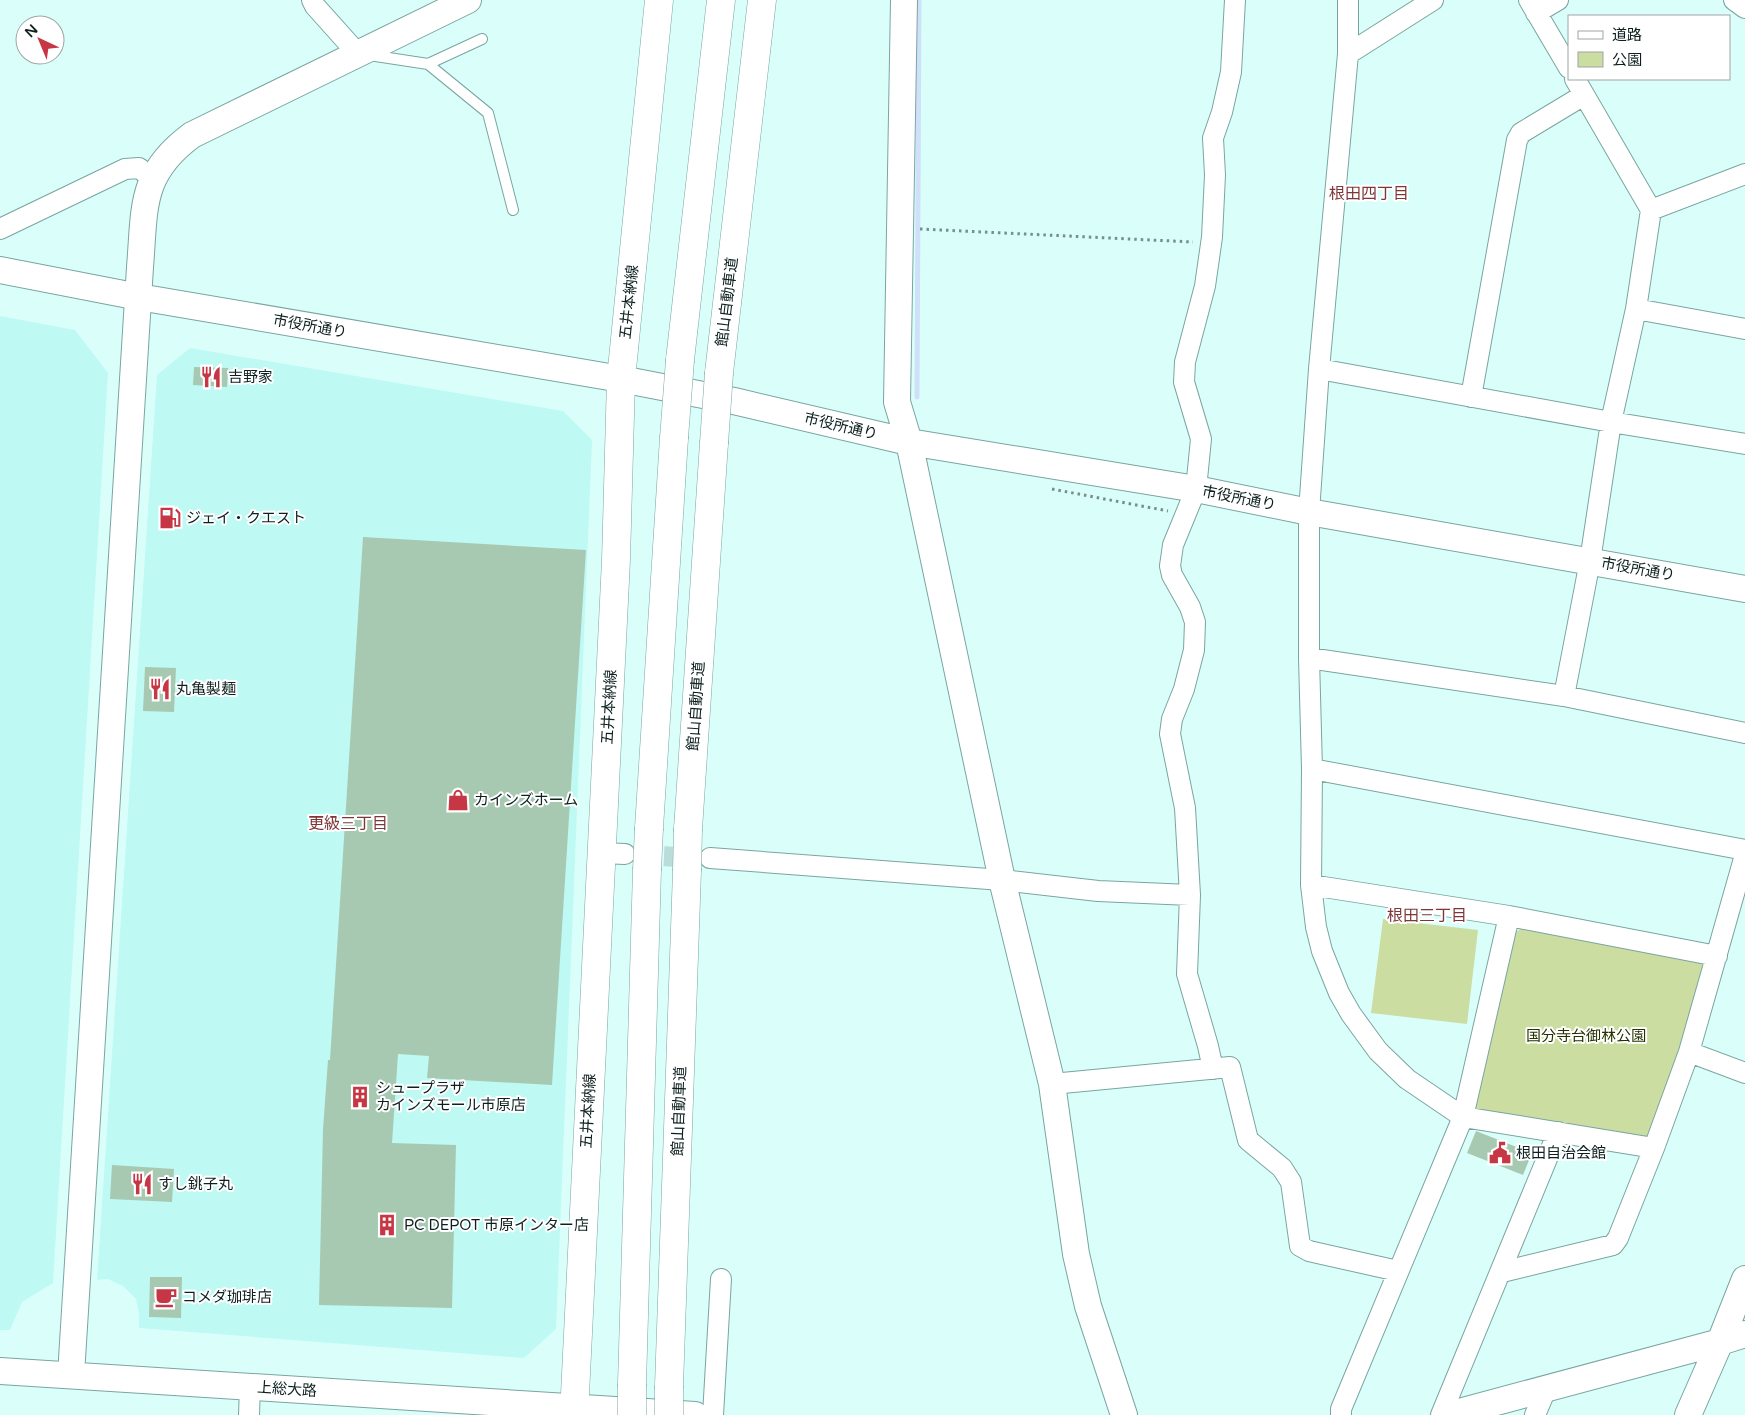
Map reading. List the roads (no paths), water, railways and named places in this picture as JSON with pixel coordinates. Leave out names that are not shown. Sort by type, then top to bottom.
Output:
[{"type":"main road","name":"五井本納線","points":[[575,1411],[613,854],[616,560],[621,379],[659,0]]},
{"type":"main road","points":[[632,1415],[649,828],[680,360],[721,0]]},
{"type":"main road","name":"館山自動車道","points":[[669,1415],[669,1386],[698,865],[688,829],[719,373],[762,0]]},
{"type":"street","points":[[312,0],[315,6],[358,54]]},
{"type":"street","points":[[71,1375],[146,196],[162,162],[176,147],[192,135],[468,0]]},
{"type":"street","points":[[904,0],[897,402],[909,442],[1002,880],[1052,1084],[1076,1254],[1088,1306],[1124,1415]]},
{"type":"street","points":[[1213,1069],[1187,974],[1190,895],[1185,808],[1170,734],[1172,719],[1184,689],[1194,650],[1195,622],[1190,607],[1172,575],[1170,566],[1173,545],[1196,489],[1201,439],[1184,382],[1185,362],[1205,286],[1211,243],[1215,175],[1213,138],[1222,112],[1231,72],[1235,0]]},
{"type":"street","points":[[1348,0],[1348,54],[1319,369],[1309,512],[1309,658],[1312,768],[1311,885],[1316,927],[1322,951],[1330,974],[1351,1014],[1378,1050],[1419,1088],[1463,1117],[1654,1148]]},
{"type":"street","points":[[1348,54],[1433,0]]},
{"type":"street","points":[[1558,0],[1533,6],[1568,66]]},
{"type":"street","points":[[1734,0],[1745,8]]},
{"type":"street","points":[[1471,397],[1517,140],[1521,134],[1580,87],[1651,210],[1636,308],[1611,422],[1590,561],[1564,696]]},
{"type":"street","points":[[0,229],[125,168],[139,168],[153,179]]},
{"type":"street","points":[[1651,210],[1745,174]]},
{"type":"street","name":"市役所通り","points":[[0,270],[139,297],[621,379],[734,401],[909,442],[1196,489],[1309,512],[1745,589]]},
{"type":"street","points":[[1636,308],[1745,328]]},
{"type":"street","points":[[1319,369],[1611,422],[1745,444]]},
{"type":"street","points":[[1309,658],[1564,696],[1745,733]]},
{"type":"street","points":[[1312,768],[1745,850]]},
{"type":"street","points":[[1502,1272],[1613,1246],[1618,1238],[1654,1148],[1689,1052],[1745,855]]},
{"type":"street","points":[[698,865],[1002,880],[1098,891],[1190,895]]},
{"type":"street","points":[[1311,885],[1509,916],[1717,956]]},
{"type":"street","points":[[1341,1415],[1341,1409],[1463,1117],[1509,916]]},
{"type":"street","points":[[1689,1052],[1745,1073]]},
{"type":"street","points":[[1052,1084],[1230,1067],[1248,1140],[1282,1168],[1292,1182],[1300,1246],[1316,1253],[1398,1272]]},
{"type":"street","points":[[1441,1415],[1502,1272],[1558,1132]]},
{"type":"street","points":[[713,1415],[722,1279]]},
{"type":"street","points":[[1688,1415],[1745,1279]]},
{"type":"street","points":[[1448,1415],[1745,1334]]},
{"type":"street","name":"上総大路","points":[[0,1371],[250,1386],[575,1411],[695,1415]]},
{"type":"street","points":[[249,1415],[250,1386]]},
{"type":"street","points":[[1535,1415],[1546,1389]]},
{"type":"lane","points":[[428,64],[482,39]]},
{"type":"lane","points":[[358,54],[428,64],[488,113],[513,210]]},
{"type":"waterway","points":[[917,397],[919,0]]},
{"type":"tunnel","points":[[634,855],[700,858]]},
{"type":"place","name":"吉野家","points":[[211,377]]},
{"type":"place","name":"ジェイ・クエスト","points":[[170,518]]},
{"type":"place","name":"丸亀製麺","points":[[160,689]]},
{"type":"place","name":"カインズホーム","points":[[458,800]]},
{"type":"place","name":"シュープラザ カインズモール市原店","points":[[360,1097]]},
{"type":"place","name":"根田自治会館","points":[[1500,1153]]},
{"type":"place","name":"すし銚子丸","points":[[142,1184]]},
{"type":"place","name":"PC DEPOT 市原インター店","points":[[387,1225]]},
{"type":"place","name":"コメダ珈琲店","points":[[166,1297]]},
{"type":"district","name":"根田四丁目","points":[[1369,193]]},
{"type":"district","name":"更級三丁目","points":[[348,823]]},
{"type":"district","name":"根田三丁目","points":[[1427,915]]},
{"type":"park label","name":"国分寺台御林公園","points":[[1586,1036]]}]
